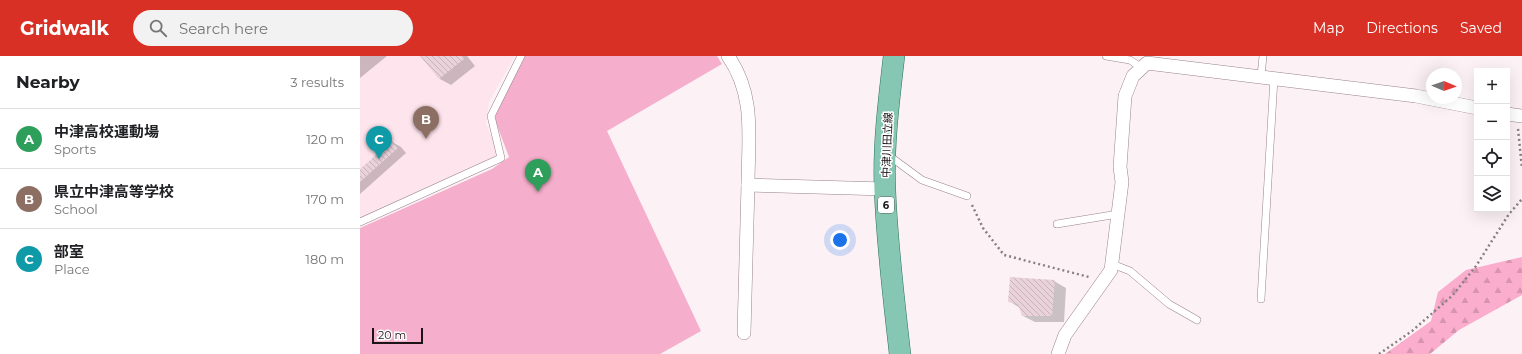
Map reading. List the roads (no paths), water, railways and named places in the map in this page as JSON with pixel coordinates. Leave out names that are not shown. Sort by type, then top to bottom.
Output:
[{"type":"main road","name":"中津川田立線","points":[[894,56],[886,122],[885,189],[891,275],[900,354]]},
{"type":"street","points":[[728,56],[744,85],[748,103],[748,185],[744,333]]},
{"type":"street","points":[[1058,354],[1065,335],[1111,270],[1122,182],[1120,167],[1125,96],[1133,76],[1147,63],[1416,96],[1474,107]]},
{"type":"street","points":[[748,185],[885,189]]},
{"type":"lane","points":[[360,222],[501,158],[491,116],[521,56]]},
{"type":"lane","points":[[1106,56],[1130,60],[1142,68]]},
{"type":"lane","points":[[1261,300],[1268,77],[1263,56]]},
{"type":"lane","points":[[886,154],[922,180],[967,196]]},
{"type":"lane","points":[[1057,224],[1118,214]]},
{"type":"lane","points":[[1112,264],[1130,271],[1169,304],[1197,320]]},
{"type":"place","name":"県立中津高等学校","points":[[426,139]]},
{"type":"place","name":"部室","points":[[379,159]]},
{"type":"place","name":"中津高校運動場","points":[[538,192]]}]
